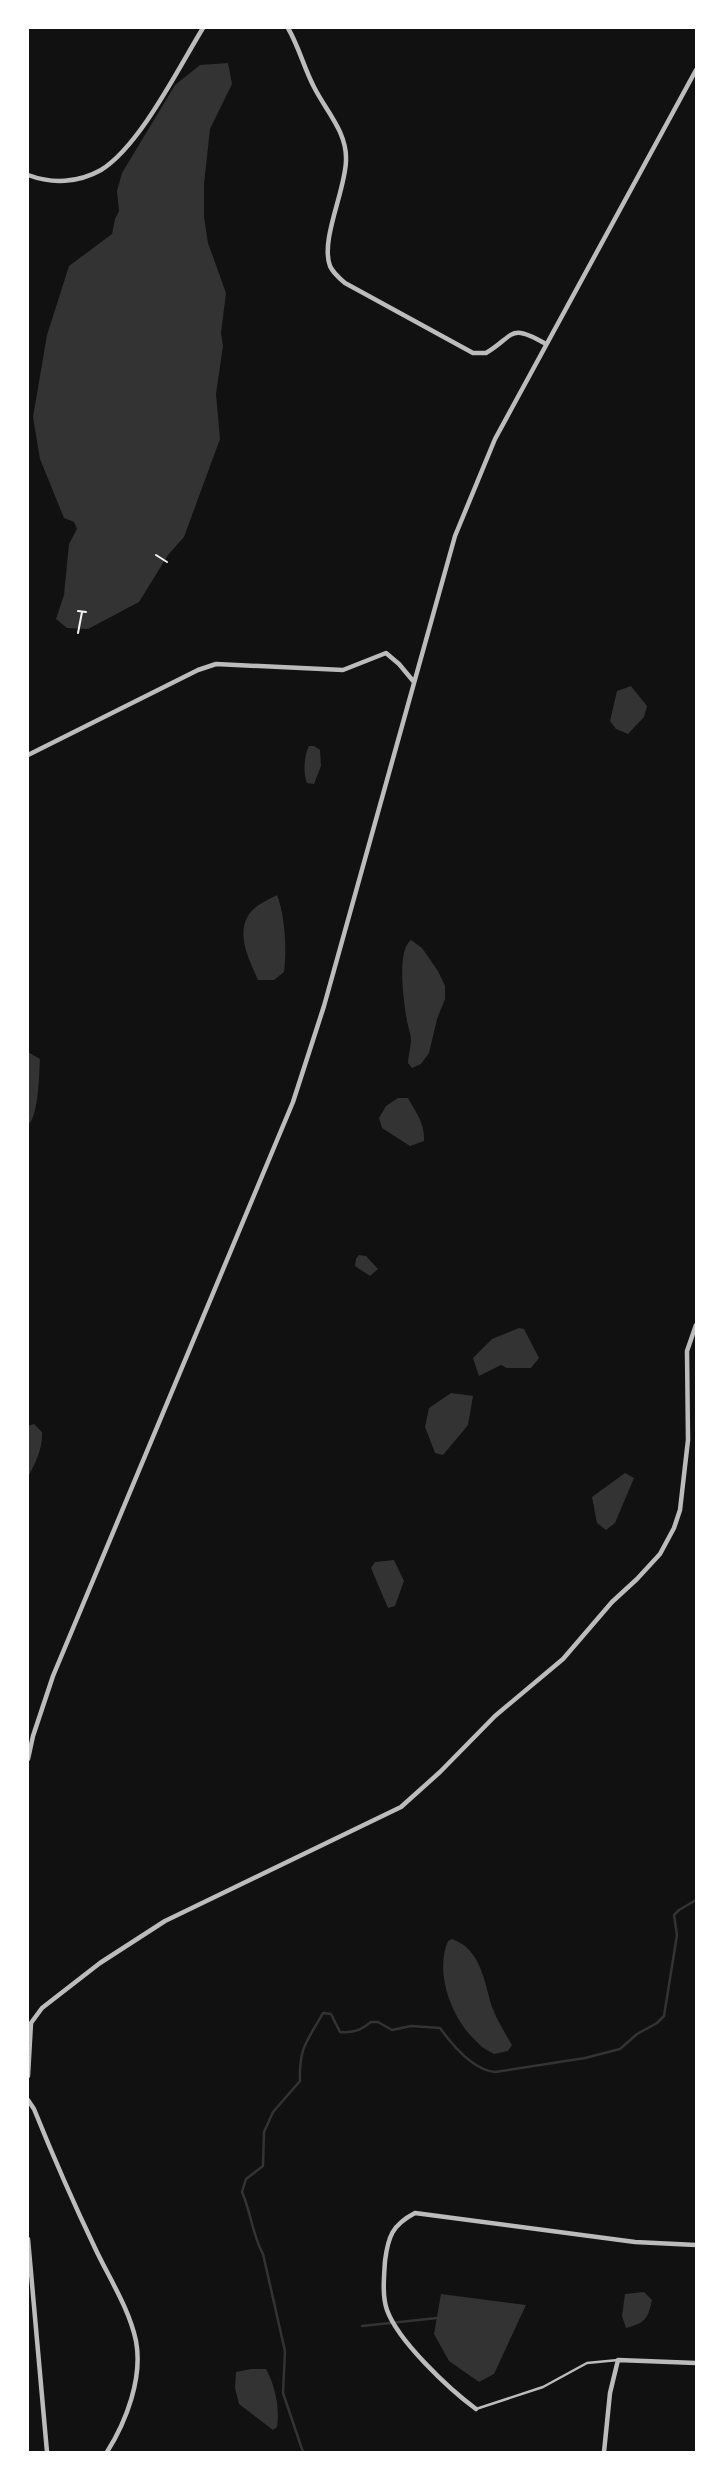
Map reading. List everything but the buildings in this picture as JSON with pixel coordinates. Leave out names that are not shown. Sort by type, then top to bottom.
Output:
[{"type":"street","points":[[28,175],[49,181],[66,182],[83,178],[102,169],[119,155],[137,134],[203,28]]},
{"type":"street","points":[[288,28],[313,86],[343,136],[346,146],[344,176],[328,248],[330,265],[336,275],[345,283],[473,353],[486,353],[505,337],[517,333],[526,333],[546,344]]},
{"type":"street","points":[[28,1759],[33,1736],[53,1676],[293,1102],[324,1006],[455,536],[474,485],[495,439],[696,70]]},
{"type":"street","points":[[28,755],[198,670],[216,664],[343,670],[386,653],[391,655],[414,682]]},
{"type":"street","points":[[28,2076],[32,2023],[42,2008],[100,1963],[165,1921],[401,1807],[440,1772],[495,1716],[563,1659],[612,1602],[660,1554],[674,1528],[680,1510],[688,1440],[687,1351],[696,1325]]},
{"type":"street","points":[[28,2100],[34,2109],[72,2200],[122,2300],[136,2342],[137,2359],[130,2405],[119,2432],[107,2452]]},
{"type":"street","points":[[476,2409],[434,2372],[393,2325],[386,2308],[384,2278],[387,2242],[400,2221],[415,2213],[635,2242],[696,2244]]},
{"type":"street","points":[[28,2239],[47,2452]]},
{"type":"street","points":[[604,2452],[610,2393],[618,2360],[696,2363]]},
{"type":"lane","points":[[476,2409],[542,2387],[587,2363],[618,2360]]},
{"type":"path","points":[[156,555],[167,562]]},
{"type":"path","points":[[78,611],[86,612]]},
{"type":"path","points":[[78,633],[82,612]]},
{"type":"shaded area","points":[[228,63],[232,84],[210,129],[204,184],[204,217],[208,243],[226,293],[221,333],[223,346],[216,394],[220,439],[184,537],[168,555],[139,602],[88,629],[67,628],[56,619],[64,595],[69,544],[77,529],[74,522],[64,518],[40,459],[33,417],[47,335],[69,266],[112,234],[119,211],[117,191],[122,173],[175,85],[200,65]]},
{"type":"shaded area","points":[[631,686],[647,706],[644,717],[628,734],[616,729],[610,721],[617,691]]},
{"type":"shaded area","points":[[309,746],[314,746],[320,750],[321,766],[314,784],[307,783],[305,775],[305,759]]},
{"type":"shaded area","points":[[277,895],[285,933],[284,972],[274,980],[258,980],[248,957],[243,932],[250,912]]},
{"type":"shaded area","points":[[411,940],[422,948],[438,971],[445,986],[445,999],[437,1019],[429,1053],[421,1064],[412,1068],[408,1063],[411,1038],[407,1023],[402,978],[406,946]]},
{"type":"shaded area","points":[[28,1052],[40,1059],[36,1104],[32,1120],[28,1125]]},
{"type":"shaded area","points":[[398,1098],[408,1098],[421,1123],[424,1141],[410,1146],[382,1128],[379,1118],[386,1106]]},
{"type":"shaded area","points":[[359,1255],[366,1256],[378,1269],[370,1276],[355,1266]]},
{"type":"shaded area","points":[[519,1328],[524,1329],[539,1358],[531,1368],[507,1368],[501,1365],[479,1376],[473,1358],[492,1339]]},
{"type":"shaded area","points":[[451,1393],[473,1396],[468,1425],[443,1455],[435,1453],[425,1427],[429,1408]]},
{"type":"shaded area","points":[[34,1424],[42,1432],[42,1438],[38,1456],[28,1477],[28,1426]]},
{"type":"shaded area","points":[[625,1473],[634,1478],[615,1523],[606,1530],[597,1523],[592,1497]]},
{"type":"shaded area","points":[[394,1560],[404,1581],[395,1606],[388,1608],[371,1568],[375,1562]]},
{"type":"shaded area","points":[[452,1939],[469,1950],[480,1967],[492,2007],[512,2045],[508,2051],[494,2054],[481,2046],[460,2022],[453,2009],[444,1981],[443,1967],[448,1941]]},
{"type":"shaded area","points":[[644,2292],[652,2300],[645,2319],[638,2324],[626,2328],[622,2316],[625,2294]]},
{"type":"shaded area","points":[[441,2294],[526,2305],[494,2374],[479,2382],[449,2361],[434,2334]]},
{"type":"shaded area","points":[[266,2369],[272,2382],[278,2412],[277,2427],[273,2430],[239,2404],[235,2388],[236,2372]]},
{"type":"waterway","points":[[303,2452],[283,2393],[285,2351],[263,2254],[256,2239],[242,2192],[246,2179],[263,2166],[264,2132],[273,2112],[300,2081],[301,2060],[305,2045],[323,2013],[331,2014],[340,2032],[357,2030],[371,2022],[378,2022],[392,2030],[411,2026],[440,2028],[457,2049],[471,2062],[479,2067],[495,2072],[585,2058],[620,2049],[637,2034],[657,2023],[664,2016],[677,1935],[674,1915],[696,1900]]},
{"type":"waterway","points":[[362,2326],[437,2318]]}]
